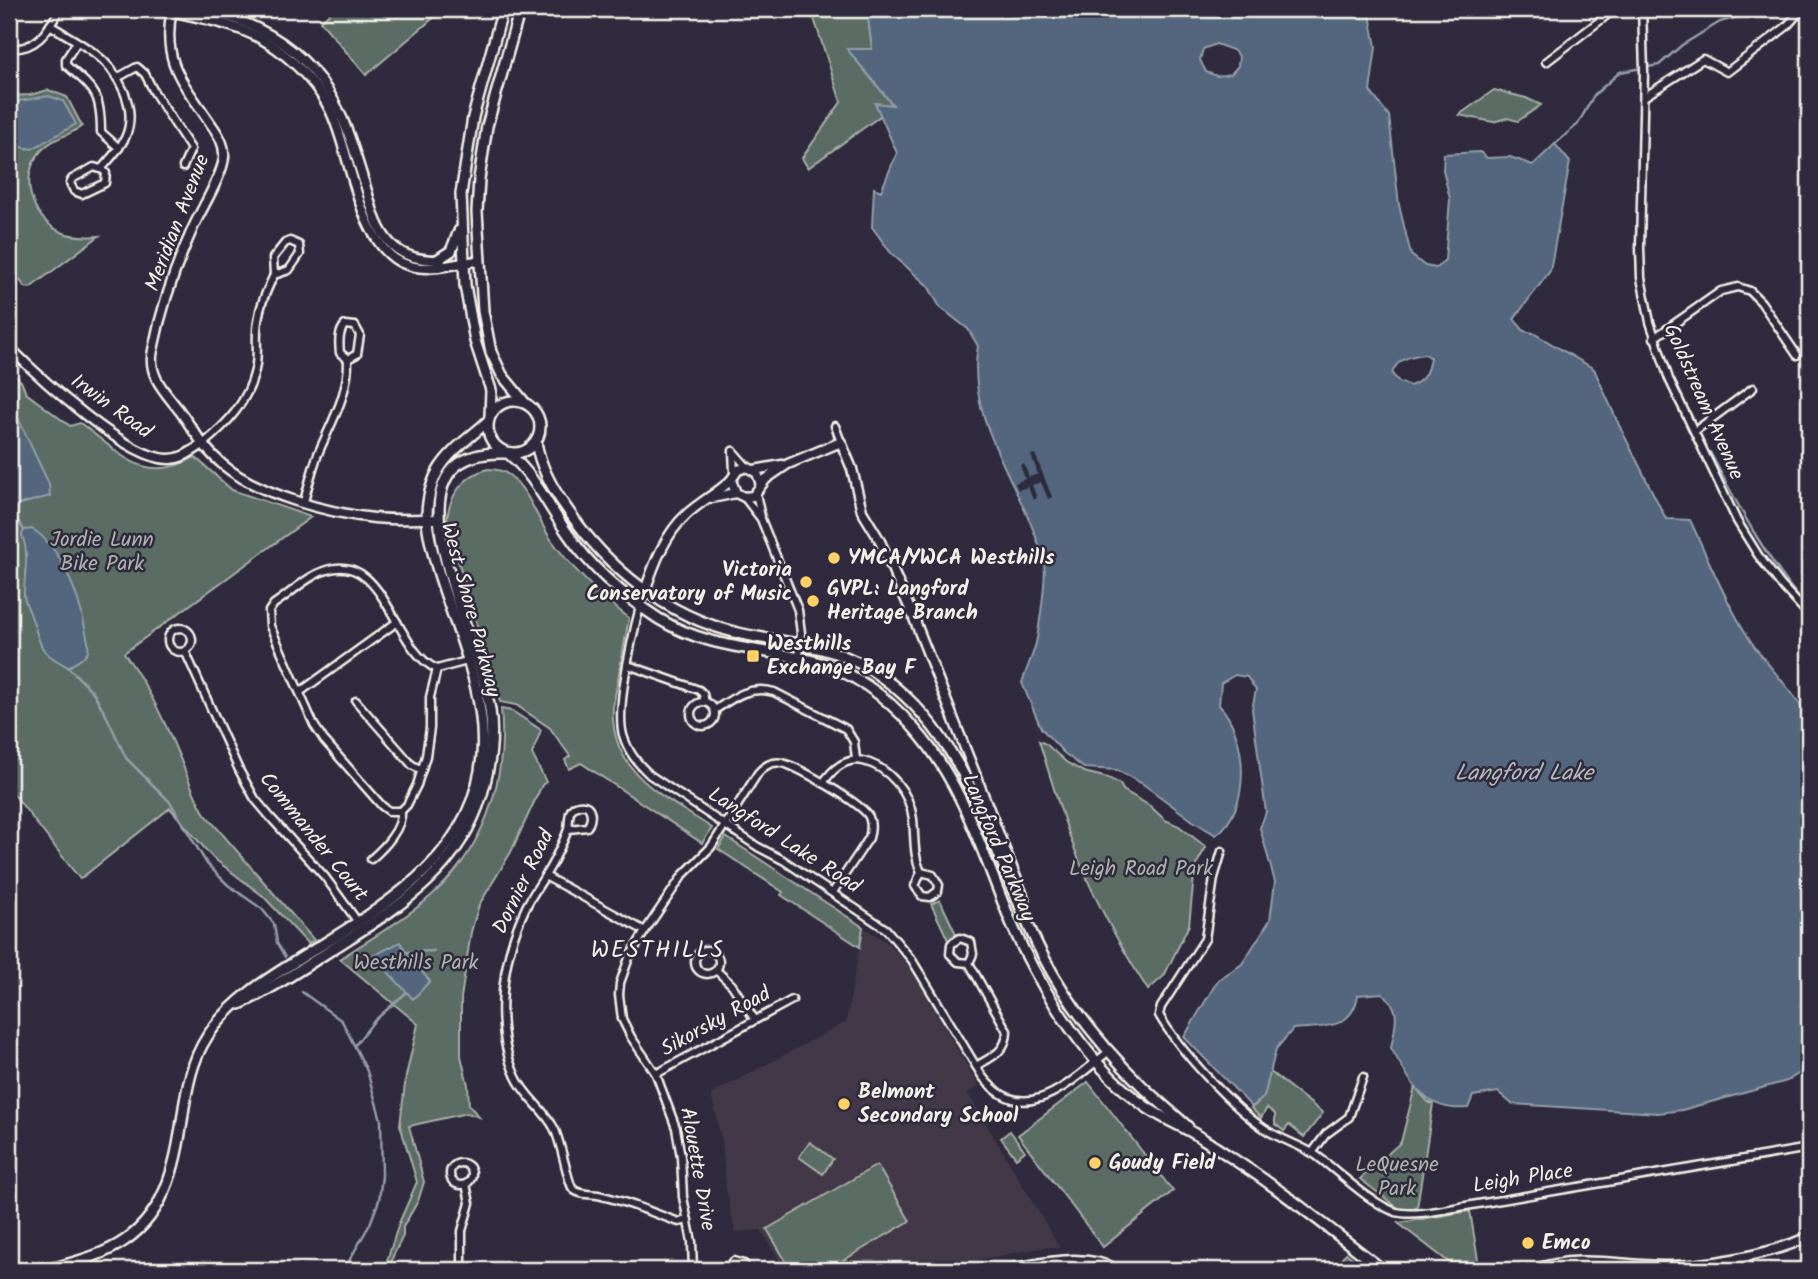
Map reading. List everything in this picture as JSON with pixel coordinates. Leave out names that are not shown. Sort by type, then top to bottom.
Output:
[{"type":"main road","points":[[503,9],[468,141],[461,194],[458,263],[475,341],[491,390],[487,429],[493,444],[507,453],[524,452],[536,442],[540,421],[502,375],[491,352],[483,311],[477,212],[482,151],[520,9]]},
{"type":"main road","points":[[437,260],[451,251],[461,226]]},
{"type":"main road","points":[[489,419],[501,404],[508,401],[524,403]]},
{"type":"main road","name":"West Shore Parkway","points":[[471,660],[431,544],[427,519],[432,484],[438,471],[489,419]]},
{"type":"main road","name":"Langford Parkway","points":[[536,442],[545,474],[580,528],[610,563],[645,591],[681,613],[712,625],[842,654],[863,664],[901,692],[925,716],[944,741],[975,793],[1029,926],[1058,983],[1108,1052],[1195,1133]]},
{"type":"main road","name":"West Shore Parkway","points":[[48,1270],[98,1255],[124,1241],[145,1222],[161,1200],[178,1150],[189,1076],[197,1053],[214,1027],[232,1008],[279,983],[399,895],[439,857],[463,819],[478,776],[482,748],[479,705],[471,660],[442,549],[438,519],[443,490],[455,467],[478,454],[507,453]]},
{"type":"main road","name":"Langford Parkway","points":[[507,453],[533,478],[579,550],[606,577],[662,621],[711,642],[799,658],[837,668],[865,683],[889,703],[914,727],[934,753],[966,809],[1014,929],[1039,980],[1096,1061],[1118,1085],[1146,1107],[1195,1133],[1303,1207],[1383,1270]]},
{"type":"street","points":[[9,48],[21,48],[42,38],[60,9]]},
{"type":"street","points":[[201,9],[232,16],[258,27],[304,61],[328,91],[339,111],[383,233],[401,252],[415,258],[458,263],[478,261]]},
{"type":"street","points":[[1546,62],[1615,9]]},
{"type":"street","name":"Goldstream Avenue","points":[[1642,9],[1644,97],[1640,260],[1643,293],[1654,338],[1669,379],[1737,521],[1758,555],[1809,615]]},
{"type":"street","points":[[1644,97],[1703,59],[1727,72],[1786,27],[1802,9]]},
{"type":"street","points":[[169,10],[248,32],[291,60],[307,76],[330,109],[368,222],[378,243],[394,258],[412,267],[444,268],[458,263]]},
{"type":"street","name":"Meridian Avenue","points":[[169,10],[168,36],[172,60],[181,79],[219,137],[225,155],[222,168],[176,269],[151,359],[155,378],[203,444],[220,462],[258,488],[373,518],[438,519]]},
{"type":"street","points":[[50,26],[94,52],[117,78],[126,97],[129,117],[125,137],[101,169]]},
{"type":"street","points":[[77,41],[66,59],[66,65],[83,79],[96,96],[102,114],[101,132],[119,148]]},
{"type":"street","points":[[117,78],[137,67],[145,74],[160,103],[191,149],[183,167]]},
{"type":"street","points":[[94,167],[101,169],[106,178],[101,186],[82,194],[71,187],[70,183],[75,175],[94,167]]},
{"type":"street","points":[[203,444],[232,416],[248,391],[257,358],[260,308],[274,275],[273,258],[285,243],[296,243],[300,248],[299,257],[289,270],[274,275]]},
{"type":"street","points":[[1654,338],[1721,291],[1738,287],[1749,291],[1761,302],[1797,355]]},
{"type":"street","points":[[352,324],[359,331],[359,349],[354,358],[348,359],[340,353],[340,333],[345,325],[352,324]]},
{"type":"street","name":"Irwin Road","points":[[9,347],[70,401],[120,440],[150,457],[171,460],[183,457],[203,444]]},
{"type":"street","points":[[304,502],[318,455],[342,398],[348,359]]},
{"type":"street","points":[[1695,431],[1753,388]]},
{"type":"street","points":[[835,426],[852,469],[862,511],[880,539],[913,617],[1024,898],[1029,926]]},
{"type":"street","points":[[733,476],[740,468],[788,464],[841,442]]},
{"type":"street","points":[[761,519],[732,487],[733,451],[760,477],[758,489],[761,519],[798,610],[799,658]]},
{"type":"street","points":[[740,495],[758,489],[788,464]]},
{"type":"street","name":"Langford Lake Road","points":[[733,476],[709,499],[687,514],[666,540],[645,591],[620,715],[622,733],[631,755],[650,775],[873,919],[904,949],[976,1066],[995,1090],[1013,1099],[1030,1101],[1053,1094],[1108,1052]]},
{"type":"street","name":"Langford Lake Road","points":[[709,499],[740,495]]},
{"type":"street","points":[[401,811],[389,811],[382,806],[324,740],[314,725],[270,626],[268,615],[274,604],[317,574],[332,568],[342,568],[360,573],[377,588],[419,658],[437,669],[471,660]]},
{"type":"street","points":[[300,692],[397,622]]},
{"type":"street","name":"Commander Court","points":[[185,651],[255,799],[321,871],[360,925]]},
{"type":"street","points":[[628,665],[699,690],[705,702],[715,710]]},
{"type":"street","points":[[371,859],[379,853],[401,823],[401,811],[411,799],[422,770],[430,728],[431,690],[437,669]]},
{"type":"street","points":[[715,710],[744,692],[774,692],[846,729],[854,742],[856,760]]},
{"type":"street","points":[[356,701],[412,765],[422,770]]},
{"type":"street","points":[[705,702],[692,709],[694,722],[708,726],[715,719],[715,710]]},
{"type":"street","points":[[832,892],[869,838],[871,825],[862,808],[822,783],[834,768],[856,760],[873,764],[887,774],[905,795],[912,811],[914,849],[921,872]]},
{"type":"street","name":"Alouette Drive","points":[[693,1270],[692,1242],[676,1128],[656,1074],[625,1027],[618,996],[623,971],[682,875],[706,853],[758,773],[768,764],[785,764],[822,783]]},
{"type":"street","name":"Dornier Road","points":[[569,829],[587,827],[592,821],[589,809],[583,805],[571,810],[569,829],[522,916],[512,942],[506,970],[504,1026],[515,1074],[524,1091],[541,1108],[555,1130],[565,1157],[568,1180],[573,1189],[679,1222],[688,1220]]},
{"type":"street","name":"Leigh Place","points":[[1223,851],[1214,878],[1205,940],[1159,1014],[1180,1045],[1242,1111],[1268,1131],[1312,1153],[1383,1206],[1398,1212],[1411,1213],[1809,1148]]},
{"type":"street","points":[[545,876],[646,931]]},
{"type":"street","points":[[965,938],[971,942],[973,954],[969,963],[958,962],[950,954],[951,944],[955,939],[965,938]]},
{"type":"street","points":[[969,963],[1007,1031],[1007,1040],[1002,1049],[976,1066]]},
{"type":"street","points":[[716,970],[732,985],[755,1020]]},
{"type":"street","name":"Sikorsky Road","points":[[656,1074],[792,1000]]},
{"type":"street","points":[[1312,1153],[1326,1134],[1349,1117],[1363,1077]]},
{"type":"street","points":[[462,1270],[462,1231],[470,1203],[466,1184]]},
{"type":"street","points":[[1533,1270],[1557,1262],[1572,1261],[1678,1268],[1786,1247],[1809,1236]]},
{"type":"street","points":[[726,1270],[734,1261],[744,1264],[747,1270]]},
{"type":"street","points":[[1004,1270],[1086,1261],[1104,1264],[1116,1270]]},
{"type":"shaded area","name":"Belmont Secondary School","points":[[863,927],[888,943],[909,966],[979,1086],[968,1093],[1060,1248],[1046,1247],[923,1270],[785,1270],[761,1230],[735,1232],[726,1188],[722,1141],[711,1094],[846,1022]]},
{"type":"shaded area","points":[[1809,1260],[1809,1270],[1743,1270]]},
{"type":"green space","points":[[335,9],[444,9],[366,75],[320,21]]},
{"type":"green space","points":[[811,9],[867,9],[872,49],[848,50],[894,106],[808,168],[802,158],[841,102]]},
{"type":"green space","points":[[48,90],[67,97],[82,126],[41,151],[30,173],[31,196],[42,217],[61,232],[99,236],[30,288],[25,287],[9,265],[9,96],[30,95]]},
{"type":"green space","points":[[1494,90],[1526,98],[1541,105],[1518,121],[1507,118],[1493,122],[1459,115]]},
{"type":"green space","name":"Jordie Lunn Bike Park","points":[[9,370],[21,381],[26,393],[70,426],[80,423],[133,462],[146,467],[161,468],[195,457],[232,490],[311,517],[124,653],[159,712],[205,814],[314,940],[308,944],[263,896],[212,857],[170,808],[80,879],[9,788]]},
{"type":"green space","points":[[488,469],[504,472],[516,481],[550,538],[567,560],[597,591],[629,618],[613,707],[614,730],[620,749],[643,781],[712,828],[702,843],[581,763],[569,769],[565,760],[570,756],[550,728],[516,705],[500,702],[447,524],[450,505],[458,489],[471,476]]},
{"type":"green space","name":"Westhills Park","points":[[501,709],[512,711],[541,730],[532,754],[546,782],[542,785],[511,852],[479,905],[471,932],[461,998],[461,1056],[468,1085],[469,1105],[479,1117],[467,1113],[409,1126],[424,1182],[418,1201],[403,1227],[403,1236],[393,1256],[390,1270],[384,1270],[399,1223],[417,1182],[400,1125],[406,1076],[418,1024],[340,959],[425,901],[462,861],[487,815],[495,789],[500,763]]},
{"type":"green space","name":"Leigh Road Park","points":[[1039,741],[1084,772],[1120,784],[1123,790],[1206,847],[1195,867],[1189,925],[1164,976],[1148,990],[1127,957],[1082,869]]},
{"type":"green space","points":[[726,837],[863,927],[860,947],[718,849]]},
{"type":"green space","points":[[940,900],[956,934],[948,940],[931,904]]},
{"type":"green space","points":[[1269,1071],[1323,1113],[1304,1137],[1289,1125],[1284,1131],[1275,1124],[1275,1114],[1267,1108],[1261,1118],[1251,1108],[1262,1097]]},
{"type":"green space","name":"Goudy Field","points":[[1088,1082],[1173,1191],[1103,1247],[1018,1135]]},
{"type":"green space","name":"LeQuesne Park","points":[[1415,1087],[1433,1104],[1417,1208],[1402,1211],[1360,1179],[1401,1142]]},
{"type":"green space","points":[[1010,1131],[1025,1151],[1016,1158],[1001,1138]]},
{"type":"green space","points":[[810,1142],[833,1159],[823,1174],[799,1157]]},
{"type":"green space","points":[[877,1165],[910,1221],[827,1270],[791,1270],[767,1229]]},
{"type":"green space","points":[[1470,1211],[1478,1260],[1471,1270],[1459,1270],[1398,1223]]},
{"type":"green space","points":[[1346,1253],[1367,1270],[1318,1270],[1336,1266]]},
{"type":"water","name":"Langford Lake","points":[[867,9],[1369,9],[1376,47],[1370,91],[1389,116],[1399,205],[1411,255],[1425,266],[1436,268],[1445,260],[1450,199],[1443,170],[1444,154],[1480,152],[1487,158],[1510,157],[1533,165],[1555,144],[1570,162],[1550,271],[1514,319],[1524,331],[1533,333],[1594,369],[1666,519],[1690,520],[1741,626],[1792,693],[1809,723],[1806,759],[1809,775],[1806,786],[1809,811],[1809,1067],[1787,1081],[1682,1110],[1658,1113],[1512,1104],[1498,1092],[1473,1096],[1468,1108],[1453,1108],[1429,1100],[1405,1072],[1391,1048],[1395,1011],[1389,999],[1382,993],[1358,995],[1355,1007],[1342,1021],[1325,1026],[1293,1029],[1276,1049],[1264,1097],[1252,1107],[1184,1037],[1218,980],[1242,964],[1270,920],[1275,882],[1260,828],[1266,812],[1252,709],[1256,690],[1247,677],[1235,675],[1221,683],[1219,705],[1236,734],[1242,772],[1236,808],[1228,823],[1216,835],[1143,784],[1117,770],[1084,768],[1064,753],[1041,728],[1022,683],[1037,636],[1045,569],[1036,536],[988,430],[976,374],[978,346],[968,329],[940,307],[928,286],[891,253],[872,227],[874,188],[881,191],[897,153],[875,103],[893,105],[847,49],[872,49]],"holes":[[[1216,44],[1233,50],[1239,56],[1238,66],[1231,74],[1217,76],[1206,72],[1200,60],[1203,49]],[[1425,354],[1430,357],[1428,367],[1422,379],[1415,384],[1410,386],[1399,382],[1392,374],[1400,362]]]},
{"type":"water","points":[[49,96],[63,101],[76,124],[32,149],[21,147],[9,138],[9,106],[13,102]]},
{"type":"water","points":[[9,399],[49,484],[50,496],[10,507]]},
{"type":"water","points":[[32,529],[52,547],[60,559],[82,615],[88,650],[82,658],[68,667],[50,656],[41,646],[25,600],[26,557],[22,535],[24,530]]},
{"type":"water","points":[[400,942],[430,981],[413,999],[388,972],[369,958]]},
{"type":"pier","points":[[1035,454],[1052,497],[1048,499],[1041,482],[1032,485],[1037,498],[1033,500],[1028,487],[1018,490],[1015,483],[1025,479],[1020,465],[1024,464],[1029,477],[1038,474],[1031,455]]},
{"type":"waterway","points":[[1555,144],[1578,124],[1594,95],[1620,72],[1659,65],[1682,45],[1720,22],[1755,12],[1757,9]]},
{"type":"waterway","points":[[1710,452],[1767,554],[1809,610]]},
{"type":"waterway","points":[[15,506],[15,517],[24,530]]},
{"type":"waterway","points":[[68,667],[93,692],[126,758],[170,802],[207,864],[228,885],[262,909],[274,924],[277,943],[285,957]]},
{"type":"waterway","points":[[408,952],[434,951]]},
{"type":"waterway","points":[[302,992],[342,1021],[367,1071],[381,1120],[382,1176],[379,1200],[370,1224],[349,1261],[348,1270]]},
{"type":"waterway","points":[[356,1044],[374,1021],[407,992]]},
{"type":"place","name":"YMCA/YWCA Westhills","points":[[834,558]]},
{"type":"place","name":"Victoria Conservatory of Music","points":[[806,582]]},
{"type":"place","name":"GVPL: Langford Heritage Branch","points":[[813,601]]},
{"type":"place","name":"Westhills Exchange Bay F","points":[[753,656]]},
{"type":"place","name":"Belmont Secondary School","points":[[844,1104]]},
{"type":"place","name":"Goudy Field","points":[[1095,1163]]},
{"type":"place","name":"Emco","points":[[1528,1243]]},
{"type":"district","name":"WESTHILLS","points":[[658,951]]}]
